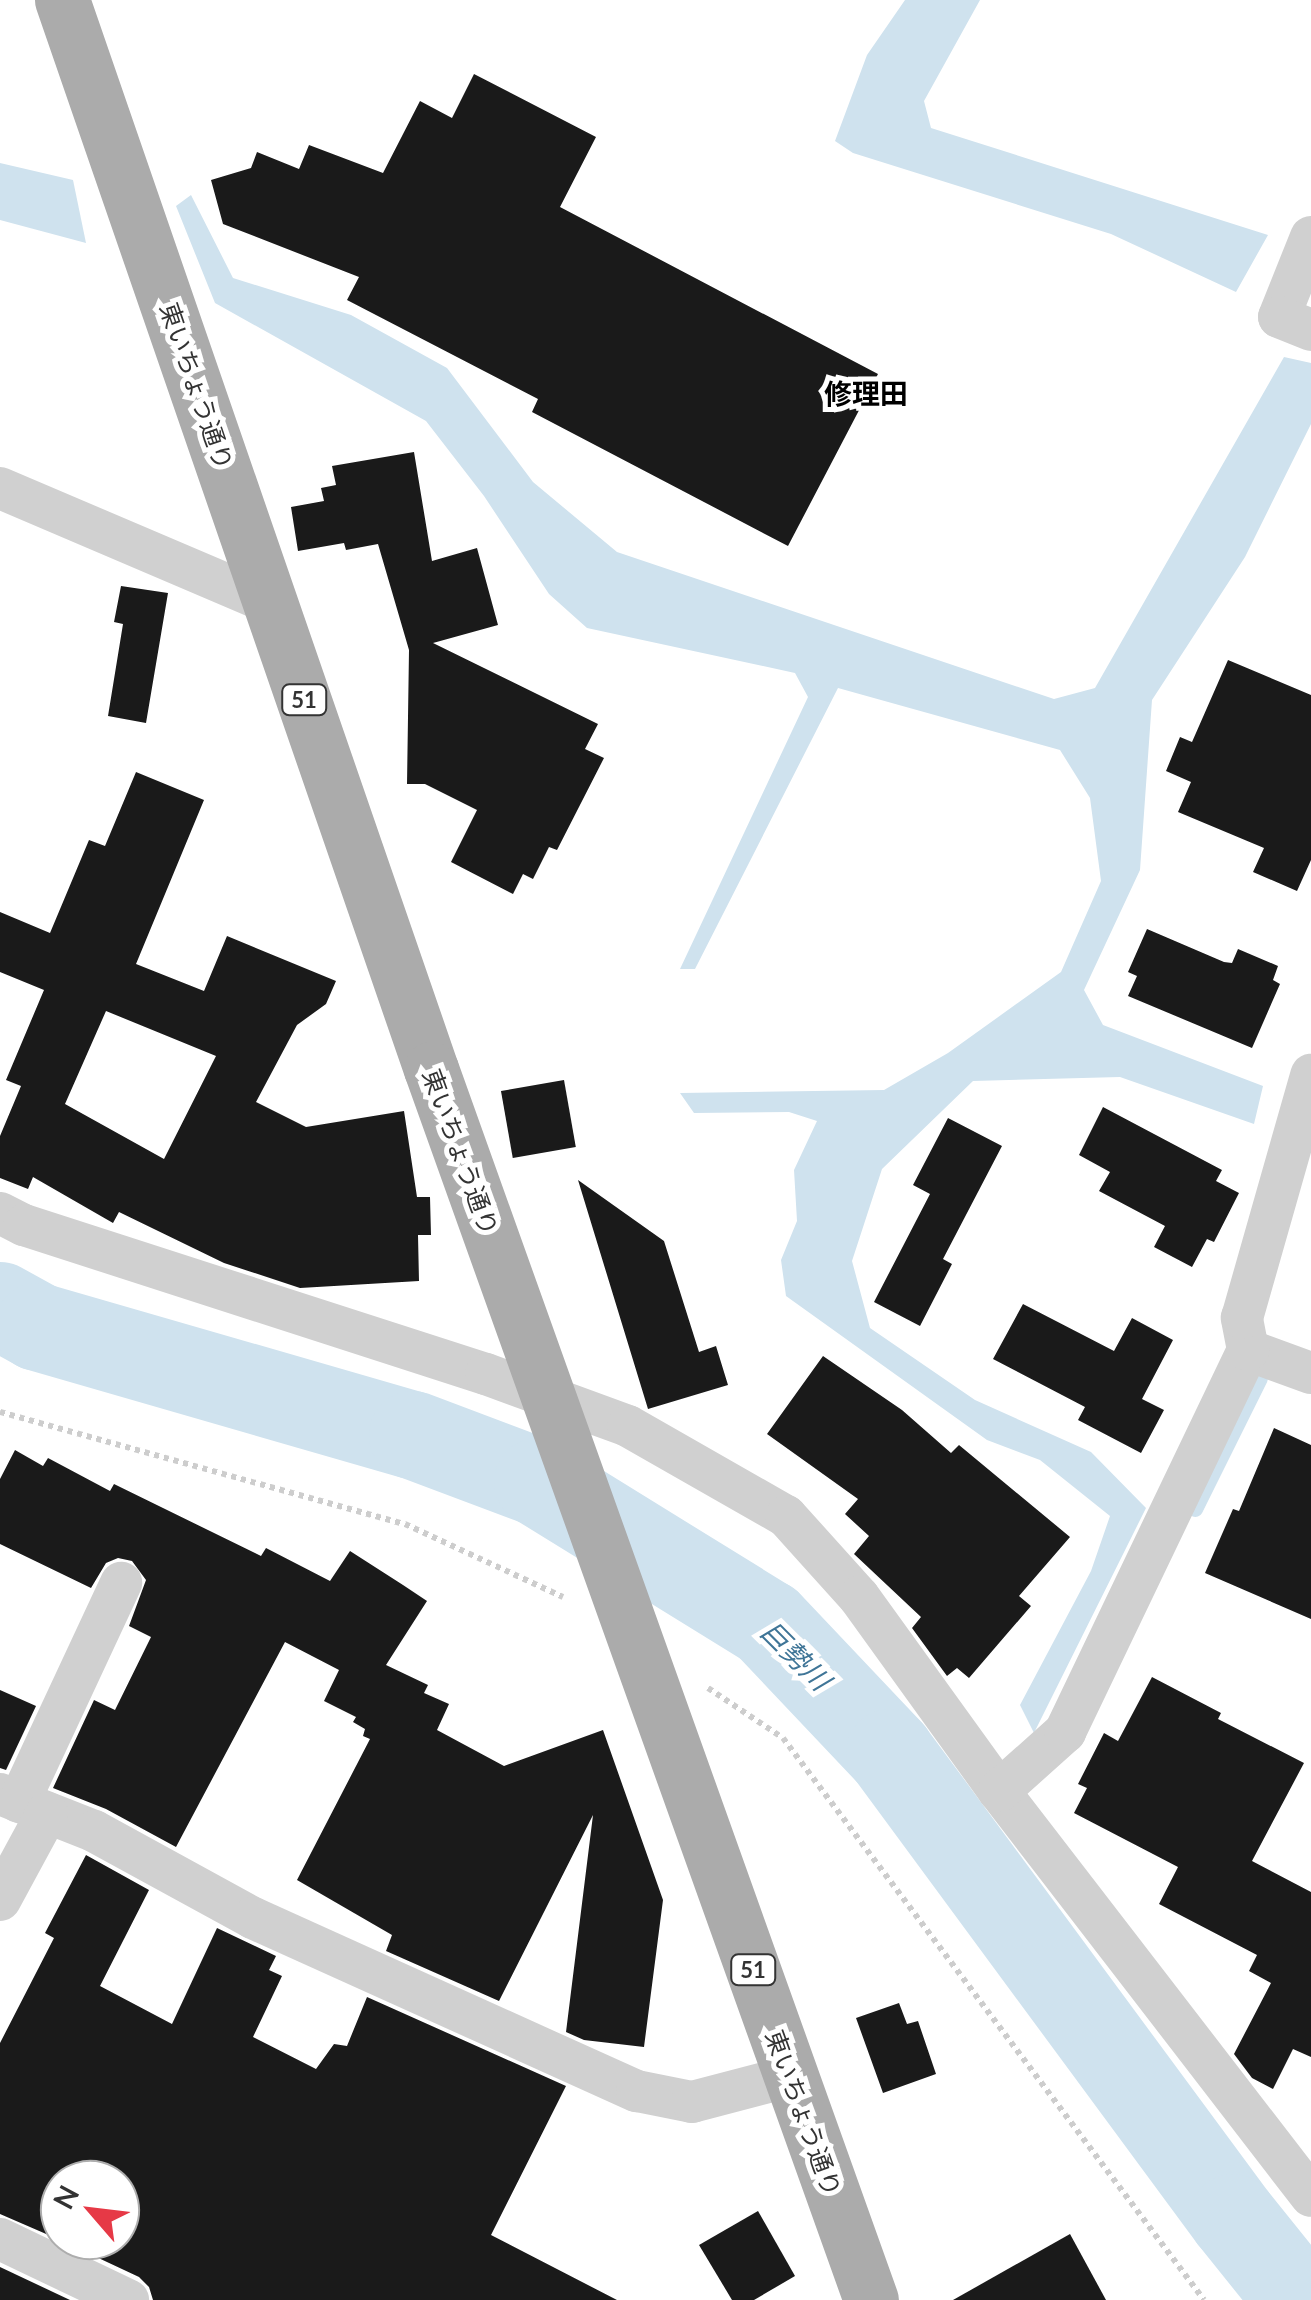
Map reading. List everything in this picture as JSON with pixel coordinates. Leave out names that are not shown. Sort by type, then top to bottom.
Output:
[{"type":"main road","name":"東いちょう通り","points":[[62,0],[549,1398],[871,2300]]},
{"type":"street","points":[[1311,237],[1279,317],[1311,330]]},
{"type":"street","points":[[0,488],[272,604]]},
{"type":"street","points":[[999,1791],[1065,1732],[1248,1350],[1242,1318],[1311,1075]]},
{"type":"street","points":[[0,1213],[24,1225],[486,1374],[628,1426],[786,1516],[859,1597],[999,1791],[1311,2196]]},
{"type":"street","points":[[1248,1350],[1311,1373]]},
{"type":"street","points":[[0,1900],[22,1803],[121,1583]]},
{"type":"street","points":[[22,1803],[94,1830],[253,1918],[637,2092],[692,2102],[791,2076]]},
{"type":"street","points":[[0,2239],[128,2300]]},
{"type":"path","points":[[0,1412],[405,1524],[588,1608],[635,1640]]},
{"type":"path","points":[[701,1684],[783,1738],[1204,2300]]},
{"type":"water","points":[[905,0],[980,0],[924,101],[931,128],[1268,235],[1236,292],[1111,234],[853,153],[835,141],[867,55]]},
{"type":"water","points":[[0,163],[73,180],[86,243],[0,220]]},
{"type":"water","points":[[191,195],[233,278],[351,315],[447,368],[533,482],[617,552],[1054,699],[1095,688],[1284,357],[1311,363],[1311,424],[1245,557],[1152,700],[1140,870],[1084,990],[1103,1025],[1263,1086],[1254,1124],[1120,1077],[973,1081],[882,1169],[852,1261],[870,1328],[975,1400],[1091,1452],[1146,1508],[1034,1733],[1020,1705],[1091,1571],[1110,1516],[1040,1460],[987,1440],[786,1296],[781,1260],[797,1221],[794,1170],[817,1121],[789,1112],[694,1113],[680,1093],[884,1090],[948,1053],[1061,972],[1101,881],[1090,798],[1060,750],[838,688],[695,969],[680,969],[808,697],[795,673],[587,628],[549,594],[484,496],[426,421],[215,303],[176,206]]},
{"type":"building","points":[[474,74],[596,137],[560,207],[878,374],[788,546],[532,412],[538,399],[347,300],[359,277],[223,224],[211,180],[251,168],[257,152],[299,169],[309,145],[383,173],[420,101],[452,118]]},
{"type":"building","points":[[414,452],[432,561],[477,548],[498,625],[433,643],[598,724],[585,749],[604,758],[557,850],[549,847],[533,879],[523,874],[513,894],[451,862],[477,810],[425,784],[407,784],[409,650],[378,544],[346,550],[344,543],[298,551],[291,507],[324,501],[321,488],[336,485],[332,466]]},
{"type":"building","points":[[121,586],[168,593],[146,723],[108,716],[123,624],[114,622]]},
{"type":"building","points":[[1228,660],[1311,695],[1311,860],[1297,891],[1253,872],[1264,848],[1178,812],[1191,782],[1166,771],[1180,737],[1192,742]]},
{"type":"building","points":[[136,772],[204,800],[136,964],[204,991],[227,936],[336,981],[326,1004],[297,1025],[256,1102],[306,1127],[404,1111],[417,1197],[430,1197],[431,1235],[418,1235],[419,1281],[300,1288],[224,1263],[119,1212],[113,1223],[33,1177],[28,1189],[0,1178],[0,1136],[21,1086],[6,1080],[44,990],[0,972],[0,912],[50,933],[89,840],[105,846]],"holes":[[[106,1011],[216,1056],[164,1159],[65,1104]]]},
{"type":"building","points":[[1147,929],[1224,962],[1232,963],[1238,949],[1278,966],[1273,980],[1280,984],[1252,1048],[1128,996],[1137,976],[1128,972]]},
{"type":"building","points":[[564,1080],[576,1147],[513,1158],[501,1091]]},
{"type":"building","points":[[1103,1107],[1222,1170],[1216,1181],[1239,1193],[1214,1242],[1207,1239],[1192,1267],[1154,1247],[1165,1226],[1099,1191],[1110,1172],[1079,1155]]},
{"type":"building","points":[[948,1118],[1002,1146],[943,1259],[952,1264],[920,1326],[874,1302],[930,1194],[913,1185]]},
{"type":"building","points":[[578,1180],[664,1241],[699,1352],[716,1346],[728,1385],[648,1409]]},
{"type":"building","points":[[1023,1304],[1114,1351],[1132,1318],[1173,1340],[1142,1399],[1164,1410],[1141,1453],[1078,1420],[1085,1407],[993,1359]]},
{"type":"building","points":[[823,1356],[902,1410],[951,1453],[959,1445],[1070,1537],[1019,1596],[1031,1606],[969,1678],[957,1668],[947,1676],[912,1628],[921,1617],[854,1554],[869,1536],[845,1514],[858,1499],[767,1434]]},
{"type":"building","points":[[1274,1428],[1311,1445],[1311,1619],[1205,1573],[1233,1509],[1239,1511]]},
{"type":"building","points":[[15,1450],[43,1466],[48,1458],[110,1491],[114,1484],[261,1556],[266,1548],[330,1581],[350,1551],[403,1585],[427,1601],[386,1665],[428,1685],[424,1693],[449,1704],[437,1730],[504,1766],[603,1730],[663,1900],[644,2047],[584,2040],[566,2032],[593,1815],[499,2001],[386,1951],[392,1935],[297,1880],[370,1739],[363,1736],[365,1729],[353,1722],[356,1717],[324,1701],[339,1670],[285,1642],[176,1847],[106,1809],[53,1788],[94,1700],[115,1710],[151,1637],[129,1626],[146,1580],[132,1561],[118,1558],[106,1563],[91,1588],[0,1544],[0,1479]]},
{"type":"building","points":[[1152,1677],[1221,1713],[1218,1719],[1304,1763],[1252,1861],[1311,1892],[1311,2057],[1293,2049],[1273,2089],[1252,2078],[1234,2054],[1271,1983],[1249,1971],[1257,1955],[1159,1904],[1178,1867],[1074,1813],[1087,1788],[1078,1784],[1104,1733],[1118,1741]]},
{"type":"building","points":[[0,1690],[36,1706],[6,1770],[0,1768]]},
{"type":"building","points":[[86,1855],[149,1890],[100,1986],[172,2024],[217,1928],[276,1956],[269,1970],[282,1976],[253,2037],[316,2069],[334,2044],[347,2046],[367,1997],[566,2086],[491,2235],[617,2300],[153,2300],[149,2287],[139,2277],[103,2260],[140,2260],[140,2160],[40,2160],[40,2231],[0,2214],[0,2043],[54,1938],[45,1933]]},
{"type":"building","points":[[899,2003],[907,2024],[918,2021],[936,2074],[883,2093],[856,2018]]},
{"type":"building","points":[[758,2211],[795,2276],[754,2300],[732,2300],[699,2245]]},
{"type":"building","points":[[1070,2234],[1106,2300],[953,2300]]},
{"type":"building","points":[[0,2267],[70,2300],[0,2300]]},
{"type":"waterway","name":"巨勢川","points":[[0,1306],[38,1327],[413,1435],[538,1482],[768,1624],[890,1753],[1233,2218],[1299,2300]]},
{"type":"waterway","points":[[1195,1509],[1260,1378]]},
{"type":"district","name":"修理田","points":[[866,393]]}]
